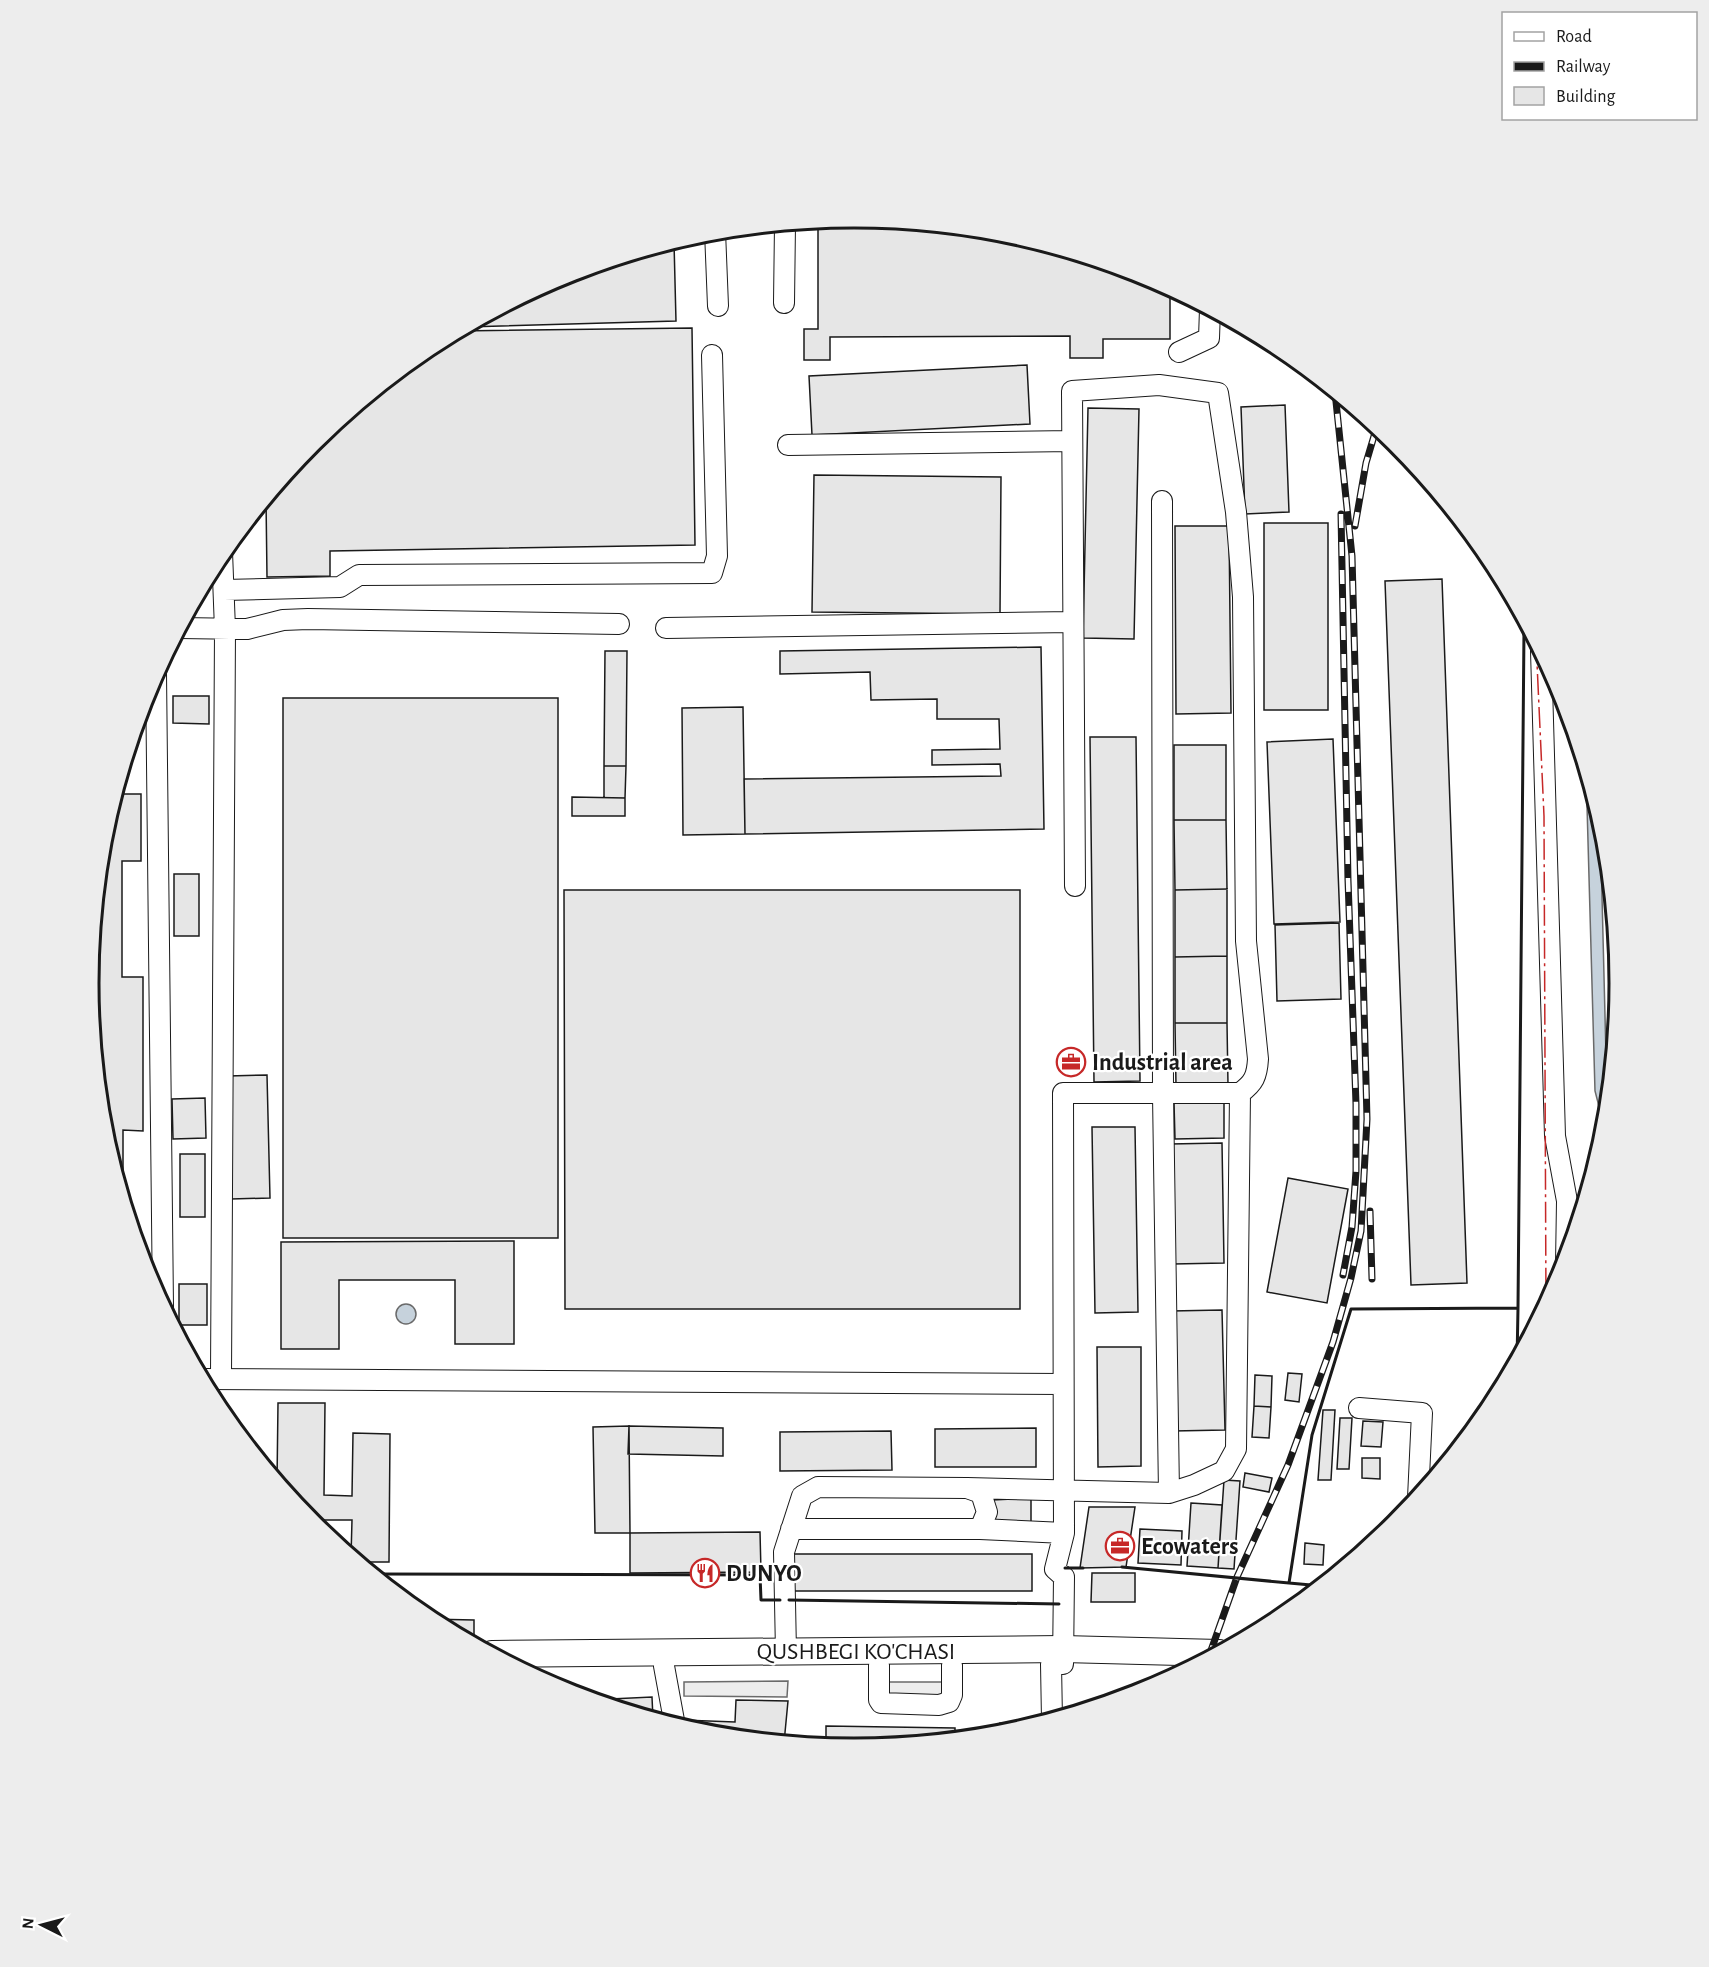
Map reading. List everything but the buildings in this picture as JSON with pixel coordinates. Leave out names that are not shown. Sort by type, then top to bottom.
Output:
[{"type":"main road","name":"QUSHBEGI KO'CHASI","points":[[518,1660],[786,1652],[1183,1663]]},
{"type":"main road","name":"QUSHBEGI KO'CHASI","points":[[519,1660],[664,1666],[952,1665],[1203,1654]]},
{"type":"lane","points":[[784,303],[785,232]]},
{"type":"lane","points":[[715,241],[717,306]]},
{"type":"lane","points":[[1179,352],[1209,338],[1210,317]]},
{"type":"lane","points":[[224,590],[340,587],[359,575],[712,573],[717,556],[712,356]]},
{"type":"lane","points":[[1054,1712],[1064,1576],[1054,1569],[1064,1533],[1063,1093],[1163,1095],[1240,1093],[1253,1083],[1258,1059],[1246,941],[1243,597],[1236,512],[1218,393],[1159,385],[1072,391],[1075,886]]},
{"type":"lane","points":[[788,445],[1072,441]]},
{"type":"lane","points":[[1162,501],[1163,1095],[1169,1493]]},
{"type":"lane","points":[[221,1377],[225,629],[223,569]]},
{"type":"lane","points":[[188,628],[247,629],[282,620],[308,619],[618,624]]},
{"type":"lane","points":[[666,628],[1073,622]]},
{"type":"lane","points":[[1542,671],[1555,1136],[1567,1201],[1566,1235]]},
{"type":"lane","points":[[156,696],[163,1286]]},
{"type":"lane","points":[[786,1652],[784,1552],[802,1496],[819,1487],[1169,1493],[1194,1485],[1224,1471],[1236,1449],[1240,1093]]},
{"type":"lane","points":[[210,1378],[1063,1384]]},
{"type":"lane","points":[[1359,1408],[1422,1413],[1419,1487]]},
{"type":"lane","points":[[968,1488],[981,1493],[985,1500],[987,1512],[980,1528]]},
{"type":"lane","points":[[791,1529],[980,1528],[1064,1533]]},
{"type":"lane","points":[[879,1665],[881,1703],[939,1705],[948,1702],[952,1695],[952,1665]]},
{"type":"lane","points":[[664,1666],[673,1716]]},
{"type":"shaded area","points":[[1587,800],[1601,871],[1606,1057],[1599,1108],[1595,1091]]},
{"type":"shaded area","points":[[406,1304],[413,1307],[416,1314],[413,1321],[406,1324],[399,1321],[396,1314],[399,1307]]},
{"type":"shaded area","points":[[788,1681],[787,1697],[684,1696],[684,1682]]},
{"type":"shaded area","points":[[886,1682],[944,1682],[944,1701],[886,1700]]},
{"type":"railway","points":[[1212,1649],[1237,1577],[1288,1465],[1333,1342],[1361,1231],[1367,1119],[1352,556],[1336,401]]},
{"type":"railway","points":[[1355,526],[1366,463],[1374,435]]},
{"type":"railway","points":[[1341,514],[1348,880],[1356,1104],[1356,1171],[1352,1227],[1343,1275]]},
{"type":"railway","points":[[1370,1211],[1372,1279]]},
{"type":"wall","points":[[1518,1308],[1524,634]]},
{"type":"wall","points":[[1311,1585],[1289,1583],[1312,1435],[1351,1309],[1518,1308],[1517,1345]]},
{"type":"wall","points":[[1122,1567],[1289,1583]]},
{"type":"wall","points":[[1065,1568],[1083,1568]]},
{"type":"wall","points":[[384,1574],[760,1575],[761,1600],[780,1600]]},
{"type":"wall","points":[[789,1600],[1059,1604]]},
{"type":"power","points":[[1537,660],[1544,816],[1546,1287]]},
{"type":"place","name":"Industrial area","points":[[1071,1062]]},
{"type":"place","name":"Ecowaters","points":[[1120,1546]]},
{"type":"place","name":"DUNYO","points":[[705,1573]]}]
